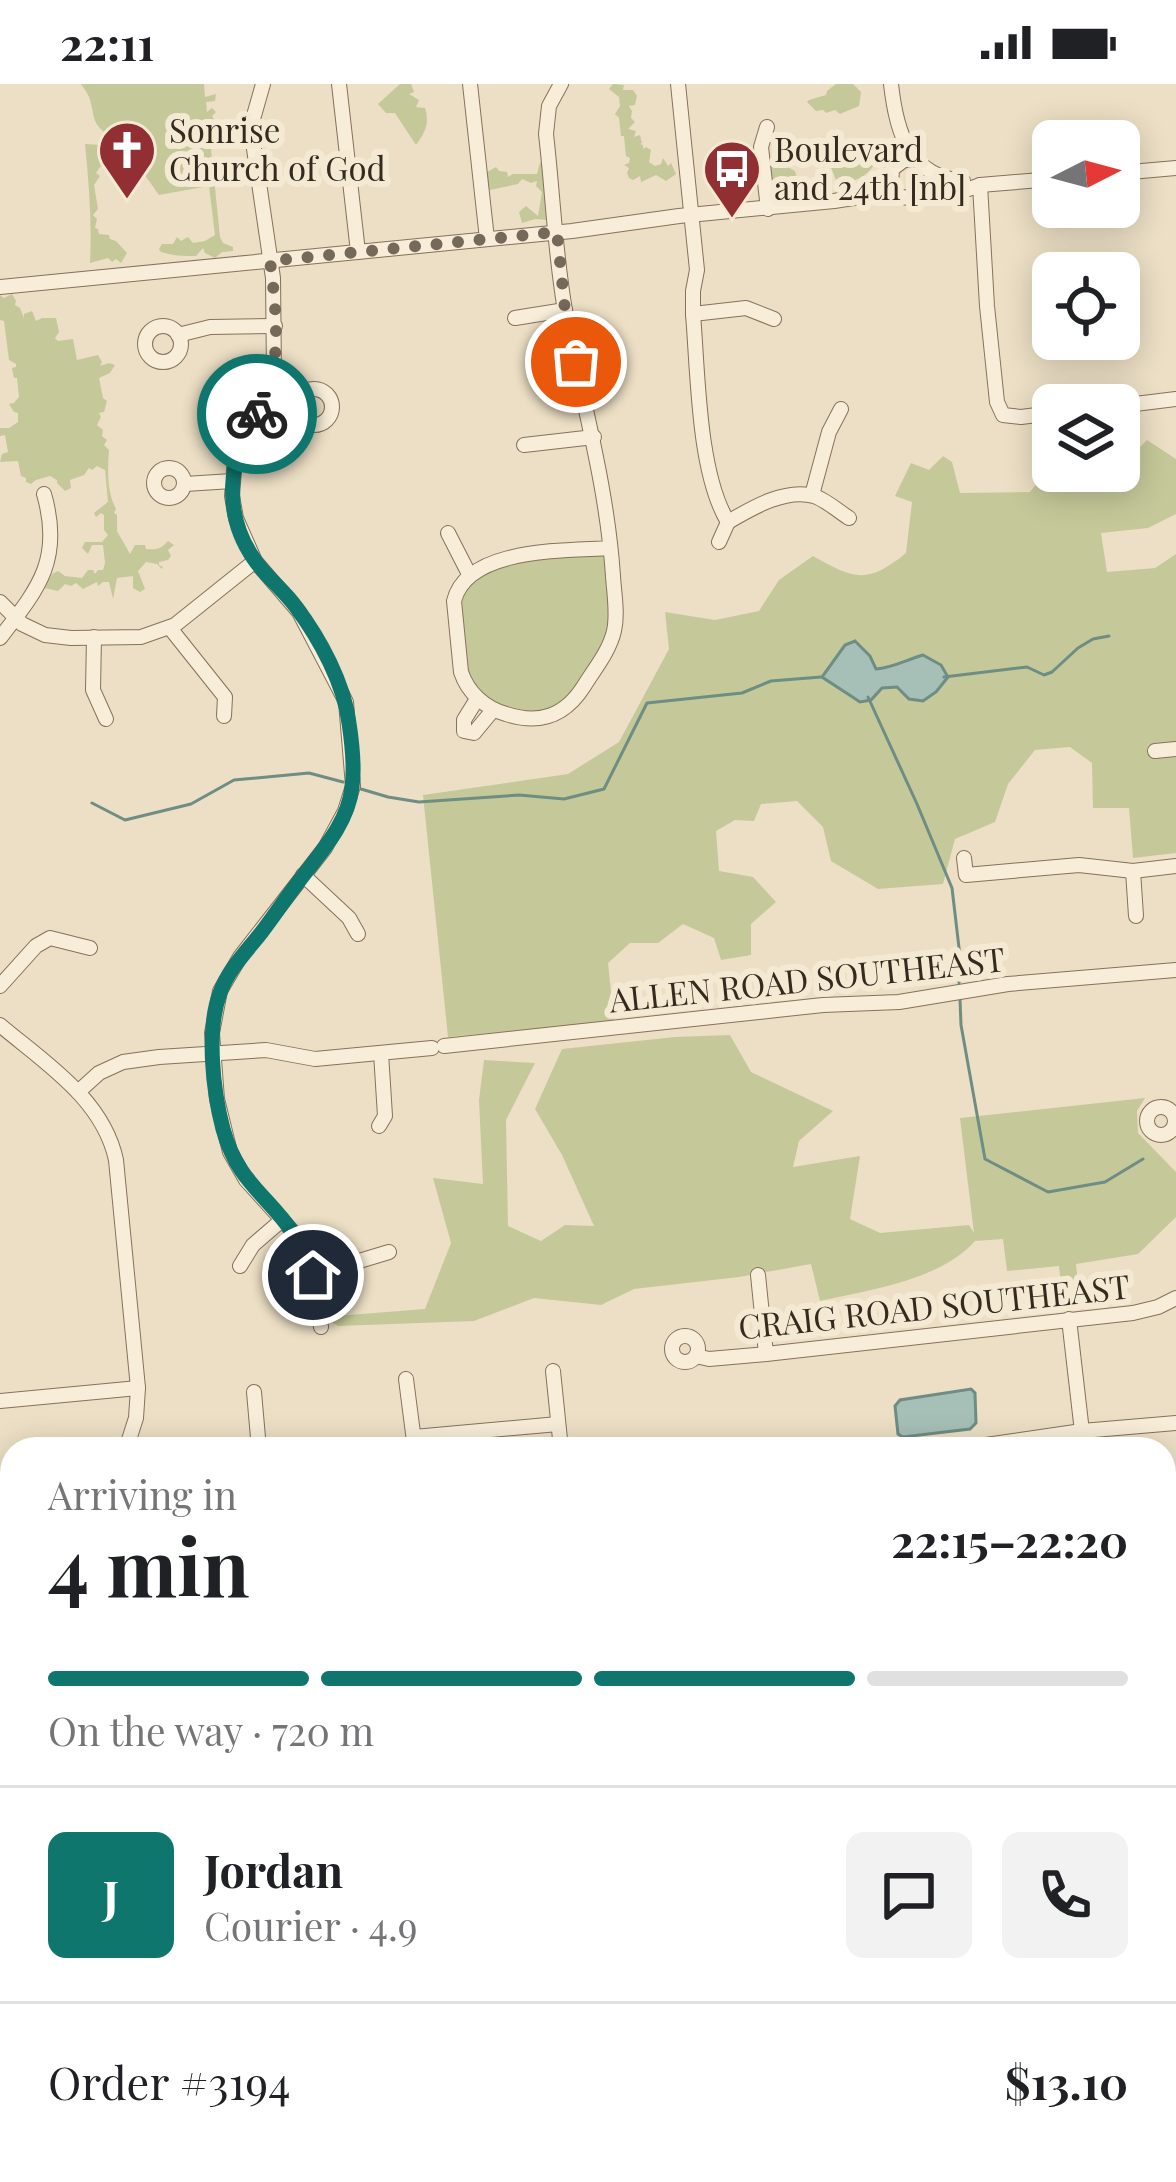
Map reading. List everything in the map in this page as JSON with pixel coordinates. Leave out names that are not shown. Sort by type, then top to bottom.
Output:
[{"type":"street","points":[[263,84],[253,119],[270,261],[274,375],[236,457],[232,482],[236,518],[255,561],[299,611],[346,702],[352,766],[350,800],[325,848],[240,957],[220,991],[212,1033],[217,1099],[230,1152],[246,1180],[294,1233],[313,1275],[321,1327]]},
{"type":"street","points":[[339,84],[358,252]]},
{"type":"street","points":[[470,84],[487,239]]},
{"type":"street","points":[[561,84],[549,106],[546,128],[565,310],[603,485],[610,548],[616,622],[607,650],[574,702],[562,711],[520,718],[477,699],[461,672],[454,601],[469,574],[513,557],[610,548]]},
{"type":"street","points":[[678,84],[693,215],[697,270],[693,314],[710,484],[728,522]]},
{"type":"street","points":[[891,84],[903,142],[922,164],[944,179],[980,185],[1032,181]]},
{"type":"street","points":[[894,114],[891,187],[899,196]]},
{"type":"street","points":[[767,127],[761,147],[768,209]]},
{"type":"street","points":[[855,196],[904,160],[922,164]]},
{"type":"street","points":[[922,164],[930,182],[924,194]]},
{"type":"street","points":[[1140,171],[1176,168]]},
{"type":"street","points":[[0,287],[557,232],[885,193],[912,199],[980,185]]},
{"type":"street","points":[[980,185],[997,402],[1003,415],[1032,415]]},
{"type":"street","points":[[693,314],[746,308],[774,319]]},
{"type":"street","points":[[514,318],[565,310]]},
{"type":"street","points":[[178,335],[210,327],[274,326]]},
{"type":"street","points":[[271,388],[297,400]]},
{"type":"street","points":[[1140,404],[1176,400]]},
{"type":"street","points":[[812,495],[829,432],[842,409]]},
{"type":"street","points":[[524,445],[594,436]]},
{"type":"street","points":[[184,484],[232,482]]},
{"type":"street","points":[[0,638],[33,597],[47,564],[51,529],[44,494]]},
{"type":"street","points":[[719,542],[728,522],[782,497],[812,495],[849,518]]},
{"type":"street","points":[[448,533],[469,574]]},
{"type":"street","points":[[0,602],[15,619],[45,635],[141,637],[170,628],[255,561]]},
{"type":"street","points":[[170,628],[225,698],[224,716]]},
{"type":"street","points":[[94,637],[94,690],[106,719]]},
{"type":"street","points":[[477,699],[464,720],[464,731],[478,731],[494,710]]},
{"type":"street","points":[[1155,751],[1176,749]]},
{"type":"street","points":[[964,858],[966,874],[1079,865],[1133,871],[1176,866]]},
{"type":"street","points":[[1133,871],[1136,916]]},
{"type":"street","points":[[303,875],[349,918],[358,934]]},
{"type":"street","points":[[0,986],[36,946],[50,938],[90,948]]},
{"type":"street","name":"ALLEN ROAD SOUTHEAST","points":[[78,1092],[99,1073],[123,1062],[266,1050],[315,1059],[1176,970]]},
{"type":"street","points":[[0,1025],[78,1092],[108,1131],[116,1160],[138,1388],[130,1437]]},
{"type":"street","points":[[379,1126],[385,1116],[382,1053]]},
{"type":"street","points":[[1166,1134],[1176,1148]]},
{"type":"street","points":[[240,1266],[253,1245],[282,1220]]},
{"type":"street","points":[[313,1275],[389,1252]]},
{"type":"street","points":[[758,1275],[766,1354]]},
{"type":"street","name":"CRAIG ROAD SOUTHEAST","points":[[696,1356],[766,1354],[1146,1311],[1176,1298]]},
{"type":"street","points":[[1070,1319],[1083,1437]]},
{"type":"street","points":[[554,1371],[560,1437]]},
{"type":"street","points":[[406,1379],[413,1437]]},
{"type":"street","points":[[0,1401],[138,1388]]},
{"type":"street","points":[[254,1392],[259,1437]]},
{"type":"street","points":[[1041,1437],[1176,1423]]},
{"type":"street","points":[[456,1437],[558,1424]]},
{"type":"green space","points":[[81,84],[204,84],[205,97],[216,94],[215,101],[206,102],[207,112],[212,108],[216,112],[215,121],[208,125],[210,140],[219,141],[226,135],[241,141],[211,148],[220,237],[233,251],[215,258],[203,248],[196,256],[159,249],[162,244],[173,244],[177,237],[181,241],[188,237],[193,243],[215,235],[209,186],[159,195],[136,168],[102,164],[94,185],[95,228],[127,253],[121,263],[108,258],[90,263],[85,144],[104,142]]},
{"type":"green space","points":[[400,84],[411,84],[414,92],[409,94],[419,100],[416,107],[425,108],[426,128],[416,145],[395,113],[386,113],[378,104]]},
{"type":"green space","points":[[613,84],[624,85],[623,90],[633,90],[637,96],[635,105],[629,106],[635,122],[628,129],[636,131],[634,137],[640,135],[643,149],[651,150],[649,162],[655,166],[663,158],[668,166],[671,163],[676,174],[666,181],[656,175],[641,182],[640,176],[629,178],[624,165],[630,158],[615,114],[619,97],[609,89]]},
{"type":"green space","points":[[836,84],[853,84],[861,92],[859,106],[840,114],[835,110],[826,113],[807,102],[826,95]]},
{"type":"green space","points":[[850,150],[880,155],[867,173],[851,181],[836,180],[830,165],[829,186],[800,190],[793,197],[780,192],[768,172],[777,161],[795,171],[802,185],[823,184],[826,174],[821,158],[830,160],[829,153]]},
{"type":"green space","points":[[540,162],[549,214],[547,220],[522,223],[519,212],[526,206],[538,216],[542,192],[537,181],[522,179],[485,191],[482,175],[496,167],[508,177],[537,174]]},
{"type":"green space","points":[[12,294],[24,318],[32,311],[36,321],[56,318],[59,332],[55,338],[73,339],[77,360],[98,355],[100,366],[115,365],[99,378],[107,401],[97,425],[109,450],[108,479],[117,531],[130,554],[135,545],[153,549],[168,541],[174,545],[168,550],[168,560],[159,562],[162,569],[146,562],[138,571],[145,589],[140,592],[133,588],[133,576],[117,578],[113,599],[109,582],[83,589],[76,583],[58,591],[44,588],[58,571],[82,578],[88,570],[95,574],[103,570],[103,545],[92,545],[88,554],[82,548],[85,542],[102,542],[108,535],[104,515],[94,513],[108,502],[105,470],[89,468],[70,480],[71,488],[65,491],[50,476],[26,482],[18,461],[0,462],[8,452],[0,428],[18,422],[18,413],[9,404],[19,397],[12,368],[16,364],[9,360],[4,321],[0,320],[0,295]]},
{"type":"green space","points":[[1147,440],[1176,459],[1176,514],[1148,528],[1101,533],[1107,572],[1155,568],[1176,554],[1176,853],[1133,858],[1129,808],[1093,808],[1092,763],[1070,747],[1035,750],[1008,784],[995,822],[955,839],[943,884],[878,889],[831,861],[823,827],[797,801],[761,804],[754,821],[735,820],[716,831],[719,871],[753,877],[776,902],[751,924],[751,955],[721,960],[714,938],[683,924],[658,943],[630,943],[608,963],[614,1021],[448,1037],[423,795],[568,774],[619,742],[669,649],[665,612],[715,620],[759,611],[779,580],[813,556],[860,575],[892,563],[906,553],[912,502],[895,496],[911,463],[929,470],[943,456],[952,462],[960,493],[1140,492],[1140,447]],"holes":[[[844,645],[870,656],[875,669],[890,668],[909,699],[898,687],[882,688],[871,700],[860,702],[822,677]]]},
{"type":"green space","points":[[610,548],[616,622],[574,702],[549,716],[493,710],[465,682],[456,592],[477,569]]},
{"type":"green space","points":[[730,1035],[751,1072],[833,1111],[799,1141],[793,1167],[860,1156],[850,1219],[880,1233],[969,1225],[974,1233],[960,1118],[1145,1098],[1137,1111],[1138,1133],[1176,1172],[1176,1217],[1138,1254],[1076,1264],[1080,1306],[1063,1307],[1059,1266],[1007,1271],[1003,1239],[975,1241],[943,1265],[903,1282],[820,1301],[811,1264],[634,1289],[601,1305],[534,1298],[474,1321],[338,1326],[324,1317],[425,1309],[451,1243],[433,1178],[483,1184],[479,1100],[484,1060],[535,1063],[506,1120],[508,1226],[541,1241],[565,1225],[594,1226],[535,1109],[562,1049]]},
{"type":"water","points":[[855,641],[876,669],[923,655],[941,665],[948,677],[923,701],[909,699],[897,687],[882,688],[871,700],[860,702],[822,677],[845,645]]},
{"type":"water","points":[[971,1389],[976,1423],[970,1429],[898,1434],[895,1406],[900,1400]]},
{"type":"waterway","points":[[944,677],[1027,667],[1044,675],[1078,648],[1109,636]]},
{"type":"waterway","points":[[361,789],[419,802],[519,795],[564,799],[604,789],[647,703],[742,693],[771,681],[821,677]]},
{"type":"waterway","points":[[868,697],[952,888],[959,983]]},
{"type":"waterway","points":[[92,803],[125,820],[191,804],[234,780],[309,773],[343,782]]},
{"type":"waterway","points":[[960,999],[985,1159],[1048,1192],[1105,1182],[1143,1159]]},
{"type":"way so far","points":[[257,414],[274,375],[270,261],[557,232],[576,362]]},
{"type":"place","name":"Sonrise Church of God","points":[[127,201]]},
{"type":"place","name":"Boulevard and 24th [nb]","points":[[732,220]]},
{"type":"route","points":[[257,414],[236,457],[232,482],[236,518],[255,561],[299,611],[346,702],[352,786],[346,811],[325,848],[240,957],[220,991],[212,1033],[217,1099],[230,1152],[246,1180],[294,1233],[313,1275]]}]
